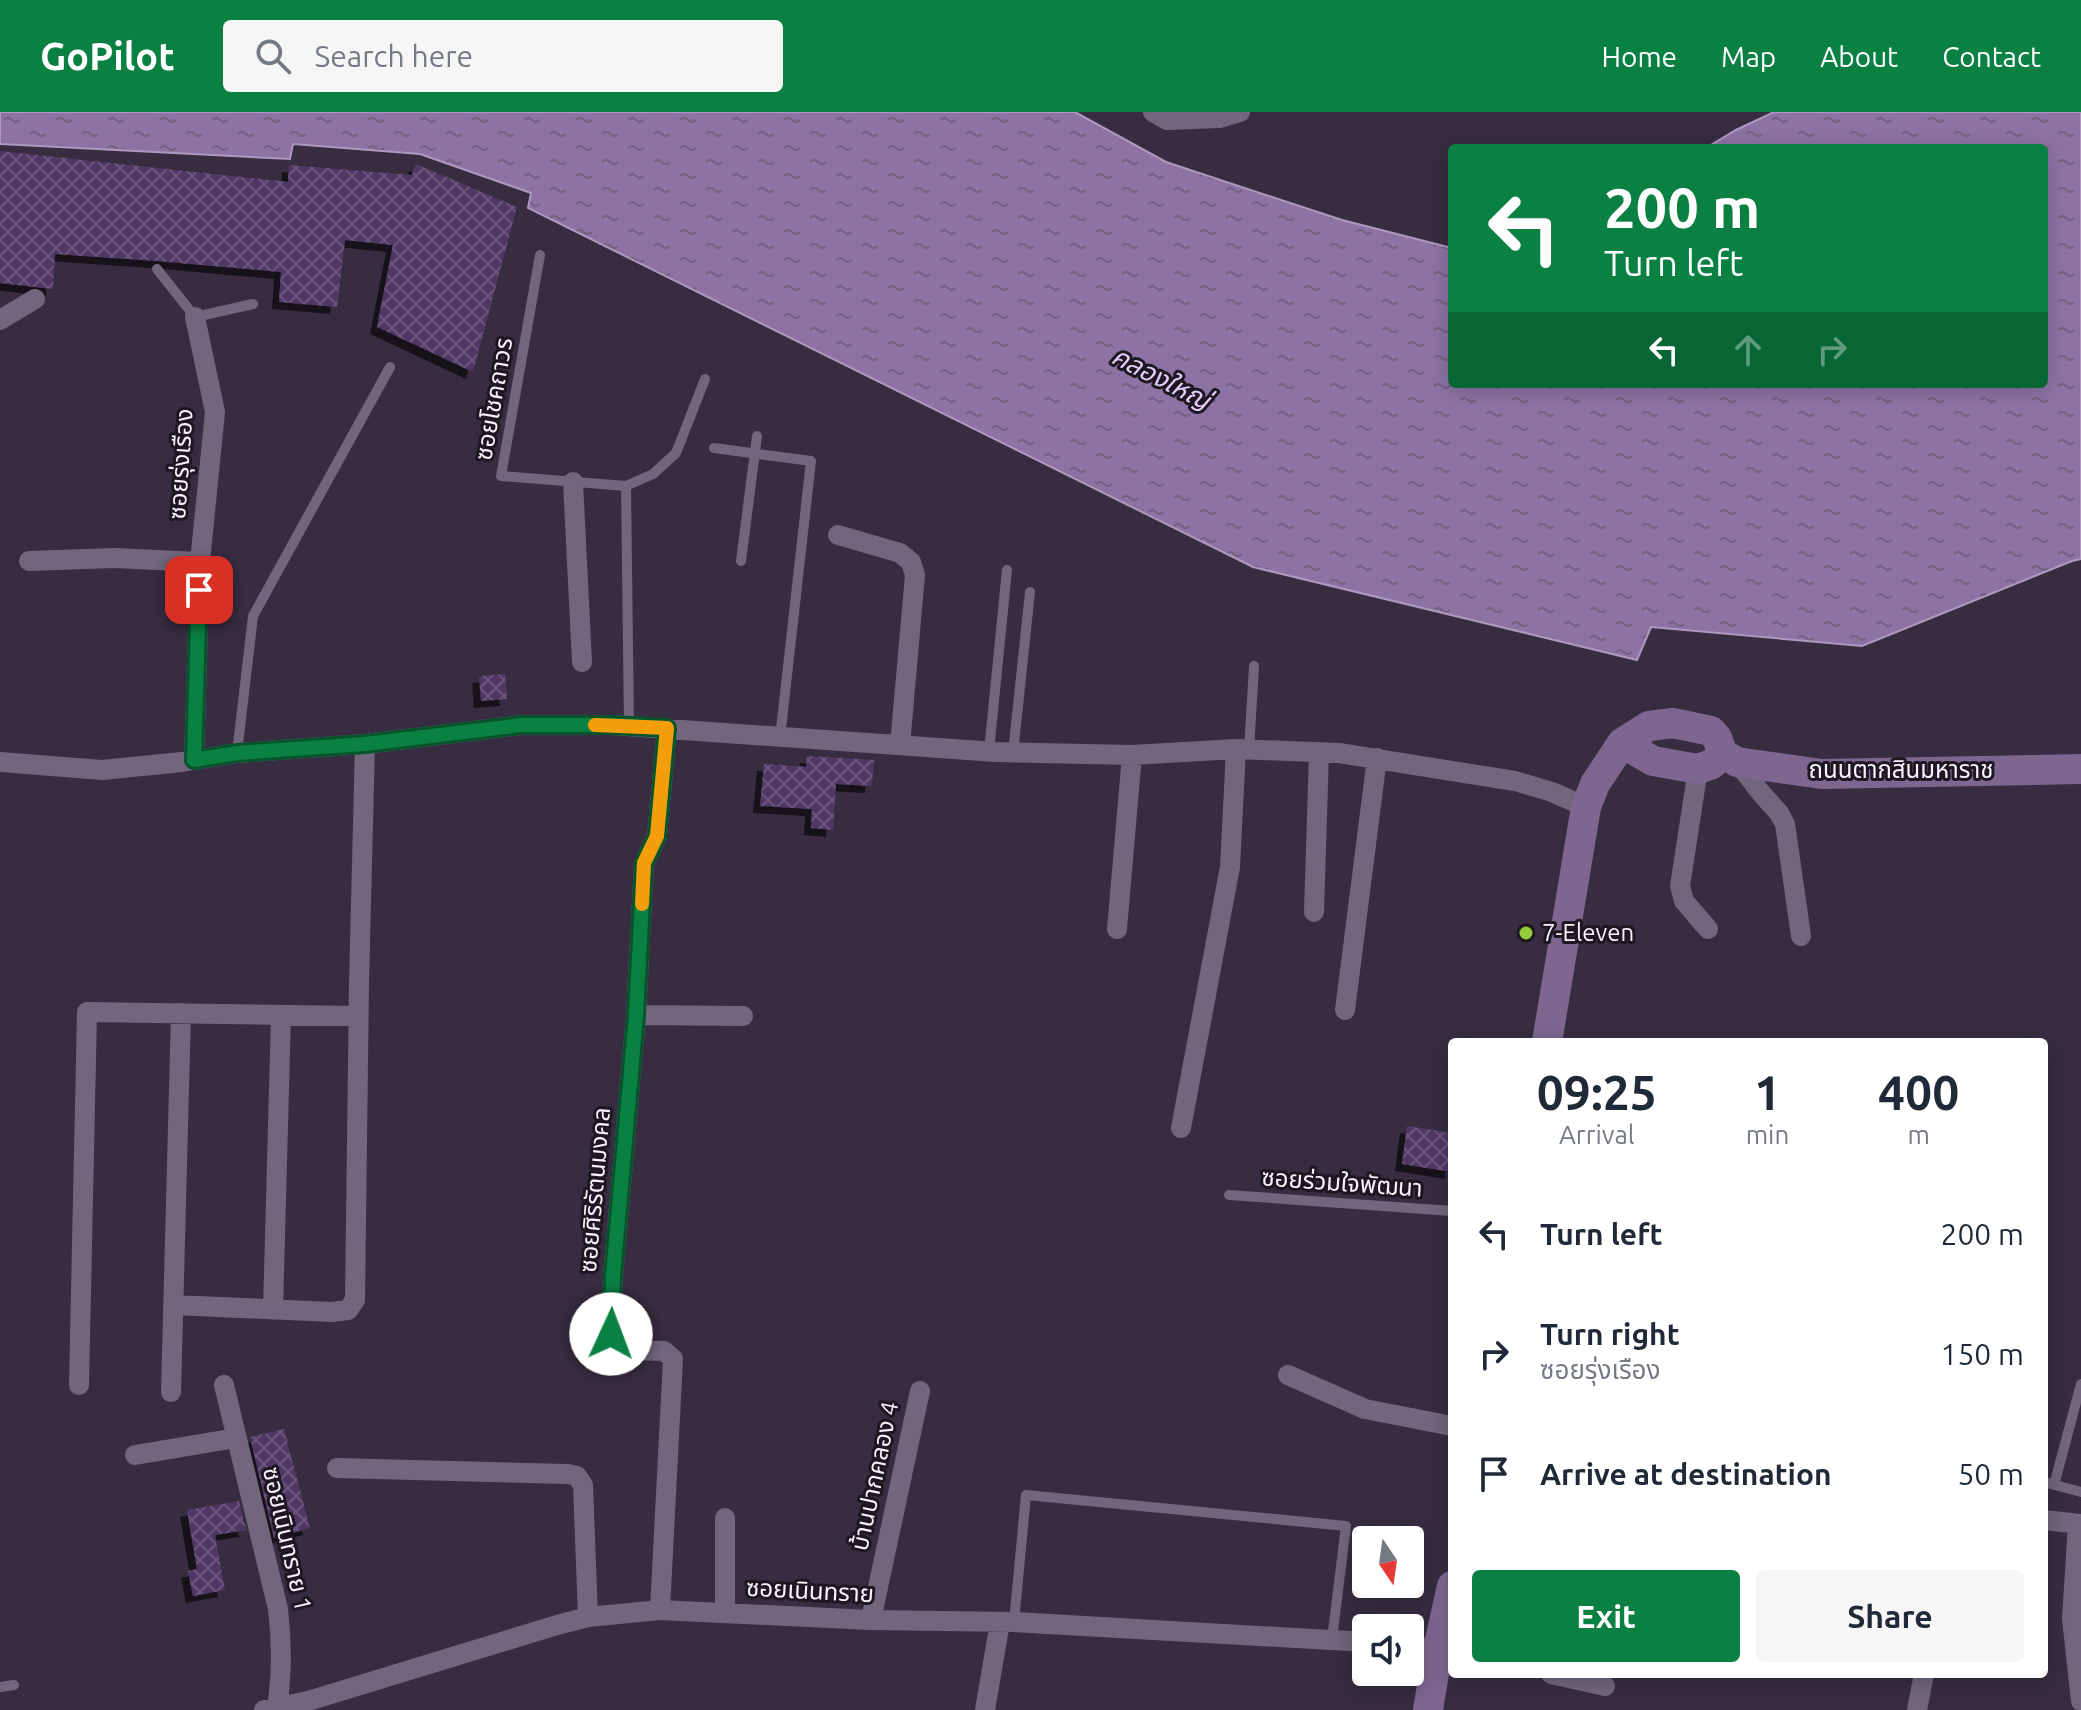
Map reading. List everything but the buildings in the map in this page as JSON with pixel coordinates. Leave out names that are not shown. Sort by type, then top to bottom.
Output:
[{"type":"street","points":[[1153,112],[1167,120],[1220,118],[1240,112]]},
{"type":"street","points":[[0,320],[35,299]]},
{"type":"street","name":"ซอยรุ่งเรือง","points":[[194,760],[200,562],[215,412],[195,317]]},
{"type":"street","points":[[573,482],[582,662]]},
{"type":"street","points":[[838,535],[900,553],[911,562],[915,575],[900,745]]},
{"type":"street","points":[[29,561],[115,558],[200,562]]},
{"type":"street","points":[[1549,1038],[1586,807],[1595,784],[1622,743],[1649,726],[1673,723],[1711,731],[1717,738],[1719,762],[1680,886],[1684,901],[1708,929]]},
{"type":"street","points":[[0,762],[102,770],[237,753],[365,744],[522,725],[629,726],[1013,753],[1132,755],[1243,750],[1339,753],[1515,781],[1586,807]]},
{"type":"street","name":"ซอยศิริรัตนมงคล","points":[[660,1610],[673,1359],[664,1351],[628,1350],[617,1346],[611,1334],[613,1276],[636,1015],[644,863],[657,836],[667,728]]},
{"type":"street","name":"ถนนตากสินมหาราช","points":[[1622,743],[1653,761],[1719,762],[1822,774],[2081,769]]},
{"type":"street","points":[[174,1305],[332,1312],[348,1310],[355,1300],[365,744]]},
{"type":"street","points":[[1181,1128],[1230,867],[1243,750]]},
{"type":"street","points":[[1314,912],[1319,753]]},
{"type":"street","points":[[1117,929],[1132,755]]},
{"type":"street","points":[[1345,1010],[1377,758]]},
{"type":"street","points":[[1719,762],[1779,813],[1785,824],[1801,936]]},
{"type":"street","points":[[79,1385],[87,1012],[358,1016]]},
{"type":"street","points":[[171,1392],[181,1013]]},
{"type":"street","points":[[273,1310],[281,1015]]},
{"type":"street","points":[[636,1015],[743,1016]]},
{"type":"street","points":[[1288,1375],[1365,1409],[1448,1425]]},
{"type":"street","name":"ซอยเนินทราย 1","points":[[224,1385],[278,1609],[281,1682],[271,1709]]},
{"type":"street","name":"บ้านปากคลอง 4","points":[[871,1620],[920,1391]]},
{"type":"street","points":[[135,1455],[236,1438]]},
{"type":"street","points":[[337,1468],[577,1476],[583,1485],[588,1617]]},
{"type":"street","points":[[725,1518],[725,1613]]},
{"type":"street","points":[[2048,1520],[2080,1524],[2072,1619],[2081,1701]]},
{"type":"street","points":[[1428,1710],[1433,1649],[1448,1599]]},
{"type":"street","name":"ซอยเนินทราย","points":[[271,1709],[308,1701],[588,1617],[660,1610],[871,1620],[1007,1622],[1352,1641]]},
{"type":"street","points":[[985,1710],[1007,1622]]},
{"type":"street","points":[[1569,1678],[1605,1686]]},
{"type":"street","points":[[1917,1710],[1923,1678]]},
{"type":"lane","name":"ซอยโชคถาวร","points":[[540,255],[501,476],[626,486]]},
{"type":"lane","points":[[157,269],[195,317],[253,304]]},
{"type":"lane","points":[[237,753],[253,616],[390,367]]},
{"type":"lane","points":[[629,726],[626,486],[653,474],[676,453],[705,379]]},
{"type":"lane","points":[[741,561],[757,436]]},
{"type":"lane","points":[[714,448],[811,461],[780,738]]},
{"type":"lane","points":[[989,751],[1007,570]]},
{"type":"lane","points":[[1013,753],[1030,592]]},
{"type":"lane","points":[[1243,750],[1254,666]]},
{"type":"lane","name":"ซอยร่วมใจพัฒนา","points":[[1229,1195],[1448,1211]]},
{"type":"lane","points":[[2081,1384],[2049,1483],[2081,1492]]},
{"type":"lane","points":[[1007,1622],[1026,1495],[1346,1526],[1332,1639]]},
{"type":"lane","points":[[0,1687],[14,1685]]},
{"type":"water","name":"คลองใหญ่","points":[[0,112],[1075,112],[1166,162],[1342,220],[1448,247],[1448,388],[2048,388],[2048,144],[1713,144],[1774,112],[2081,112],[2081,559],[1862,646],[1651,627],[1637,660],[1253,567],[528,208],[531,193],[420,154],[293,144],[290,159],[0,144]]},
{"type":"slow traffic","points":[[595,725],[667,728],[657,836],[644,863],[642,904]]},
{"type":"place","name":"7-Eleven","points":[[1526,933]]},
{"type":"route","points":[[199,590],[194,760],[522,725],[667,728],[657,836],[644,863],[636,1015],[613,1276],[611,1334]]}]
